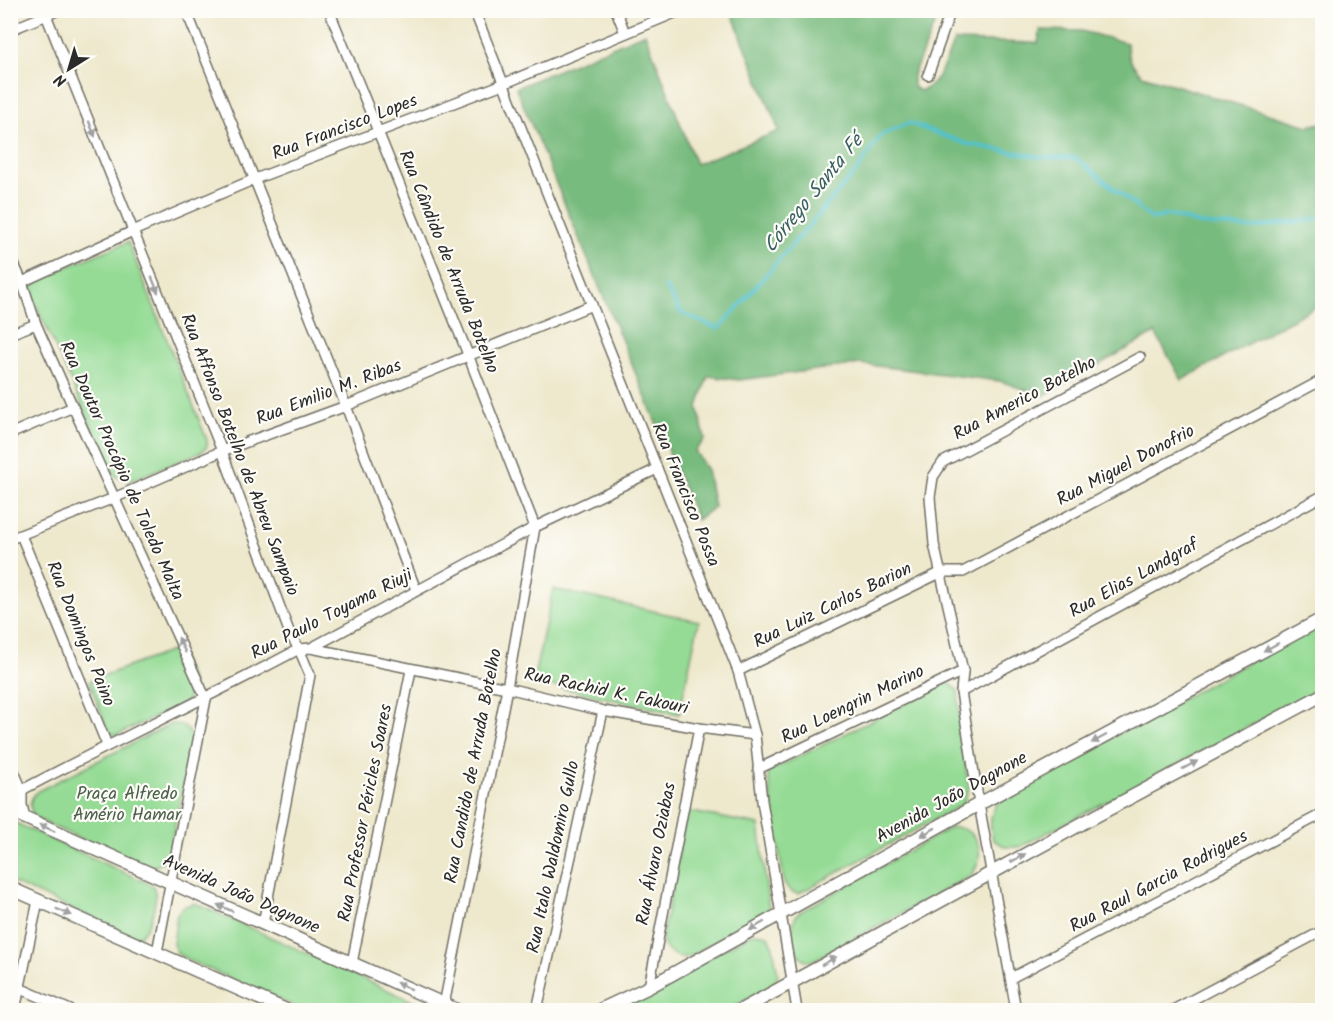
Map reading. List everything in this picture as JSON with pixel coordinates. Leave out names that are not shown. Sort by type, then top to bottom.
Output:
[{"type":"street","points":[[10,30],[59,10]]},
{"type":"street","points":[[186,10],[346,406],[416,590]]},
{"type":"street","name":"Rua Cândido de Arruda Botelho","points":[[329,10],[535,527]]},
{"type":"street","name":"Rua Francisco Possa","points":[[474,10],[738,670],[755,735],[758,769],[797,1011]]},
{"type":"street","points":[[616,10],[625,33]]},
{"type":"street","name":"Rua Francisco Lopes","points":[[22,282],[255,179],[503,84],[682,10]]},
{"type":"street","points":[[928,75],[951,10]]},
{"type":"street","name":"Rua Affonso Botelho de Abreu Sampaio","points":[[46,14],[222,451],[290,634],[300,649],[310,675],[263,924]]},
{"type":"street","name":"Rua Doutor Procópio de Toledo Malta","points":[[10,255],[36,324],[206,699]]},
{"type":"street","name":"Rua Emilio M. Ribas","points":[[10,539],[114,498],[222,451],[346,406],[592,305]]},
{"type":"street","points":[[10,334],[36,324]]},
{"type":"street","name":"Rua Americo Botelho","points":[[942,572],[934,544],[930,497],[933,477],[943,462],[1140,357]]},
{"type":"street","name":"Rua Miguel Donofrio","points":[[942,572],[963,572],[1323,380]]},
{"type":"street","points":[[10,434],[73,407]]},
{"type":"street","name":"Rua Paulo Toyama Riuji","points":[[10,800],[22,790],[107,745],[206,699],[300,649],[311,648],[535,527],[657,469]]},
{"type":"street","name":"Rua Elias Landgraf","points":[[961,692],[1323,496]]},
{"type":"street","name":"Rua Candido de Arruda Botelho","points":[[444,1008],[507,688],[535,527]]},
{"type":"street","name":"Rua Domingos Paino","points":[[21,535],[107,745]]},
{"type":"street","points":[[942,572],[963,671],[961,692],[1016,1011]]},
{"type":"street","name":"Rua Luiz Carlos Barion","points":[[738,670],[942,572]]},
{"type":"street","name":"Avenida João Dagnone","points":[[600,1011],[649,987],[781,912],[1323,619]]},
{"type":"street","name":"Rua Rachid K. Fakouri","points":[[311,648],[507,688],[603,711],[699,728],[755,735]]},
{"type":"street","name":"Rua Professor Péricles Soares","points":[[352,963],[411,670]]},
{"type":"street","name":"Rua Loengrin Marino","points":[[758,769],[963,671]]},
{"type":"street","points":[[741,1011],[1323,695]]},
{"type":"street","points":[[157,952],[206,699]]},
{"type":"street","name":"Rua Italo Waldomiro Gullo","points":[[537,1011],[603,711]]},
{"type":"street","name":"Rua Álvaro Oziabas","points":[[649,987],[699,728]]},
{"type":"street","points":[[10,762],[22,790],[25,818]]},
{"type":"street","name":"Avenida João Dagnone","points":[[10,811],[352,963],[444,1008],[457,1011]]},
{"type":"street","name":"Rua Raul Garcia Rodrigues","points":[[1011,978],[1323,814]]},
{"type":"street","points":[[10,888],[286,1011]]},
{"type":"street","points":[[15,1011],[38,901]]},
{"type":"street","points":[[1173,1011],[1323,931]]},
{"type":"street","points":[[10,984],[70,1011]]},
{"type":"green space","points":[[731,11],[940,11],[913,75],[913,87],[920,91],[933,83],[954,41],[1038,43],[1040,30],[1082,31],[1127,43],[1131,60],[1142,75],[1308,126],[1322,123],[1322,303],[1182,380],[1155,333],[1043,396],[1000,381],[860,364],[739,380],[708,376],[698,407],[705,439],[695,451],[707,470],[714,507],[697,520],[516,88],[645,33],[696,164],[779,131]]},
{"type":"green space","points":[[128,242],[207,440],[207,446],[203,451],[130,481],[117,477],[112,471],[31,294],[32,286],[39,278]]},
{"type":"green space","points":[[553,589],[699,621],[679,714],[533,682]]},
{"type":"green space","points":[[1322,622],[1322,688],[1020,847],[1006,847],[993,840],[991,816],[995,806],[1004,797]]},
{"type":"green space","points":[[177,649],[192,681],[187,702],[117,735],[109,733],[89,681]]},
{"type":"green space","points":[[945,684],[951,684],[958,691],[961,739],[969,788],[963,804],[798,894],[790,891],[784,883],[768,774]]},
{"type":"green space","name":"Praça Alfredo Amério Hamar","points":[[171,724],[186,728],[192,743],[169,854],[161,863],[143,867],[34,816],[31,801],[38,791]]},
{"type":"green space","points":[[687,811],[759,825],[769,909],[689,957],[684,957],[671,954],[662,938]]},
{"type":"green space","points":[[11,821],[152,885],[155,904],[143,932],[139,936],[133,936],[11,882]]},
{"type":"green space","points":[[952,827],[969,833],[978,844],[978,860],[971,876],[812,961],[800,956],[792,934],[798,913]]},
{"type":"green space","points":[[195,903],[421,1005],[427,1010],[303,1010],[188,960],[177,953],[173,944],[177,914],[183,907]]},
{"type":"green space","points":[[753,933],[764,934],[770,938],[778,975],[772,986],[728,1010],[615,1010]]},
{"type":"waterway","name":"Córrego Santa Fé","points":[[666,287],[681,313],[719,329],[859,168],[881,135],[909,123],[967,144],[1040,157],[1076,158],[1152,219],[1168,215],[1199,224],[1250,228],[1322,218]]}]
